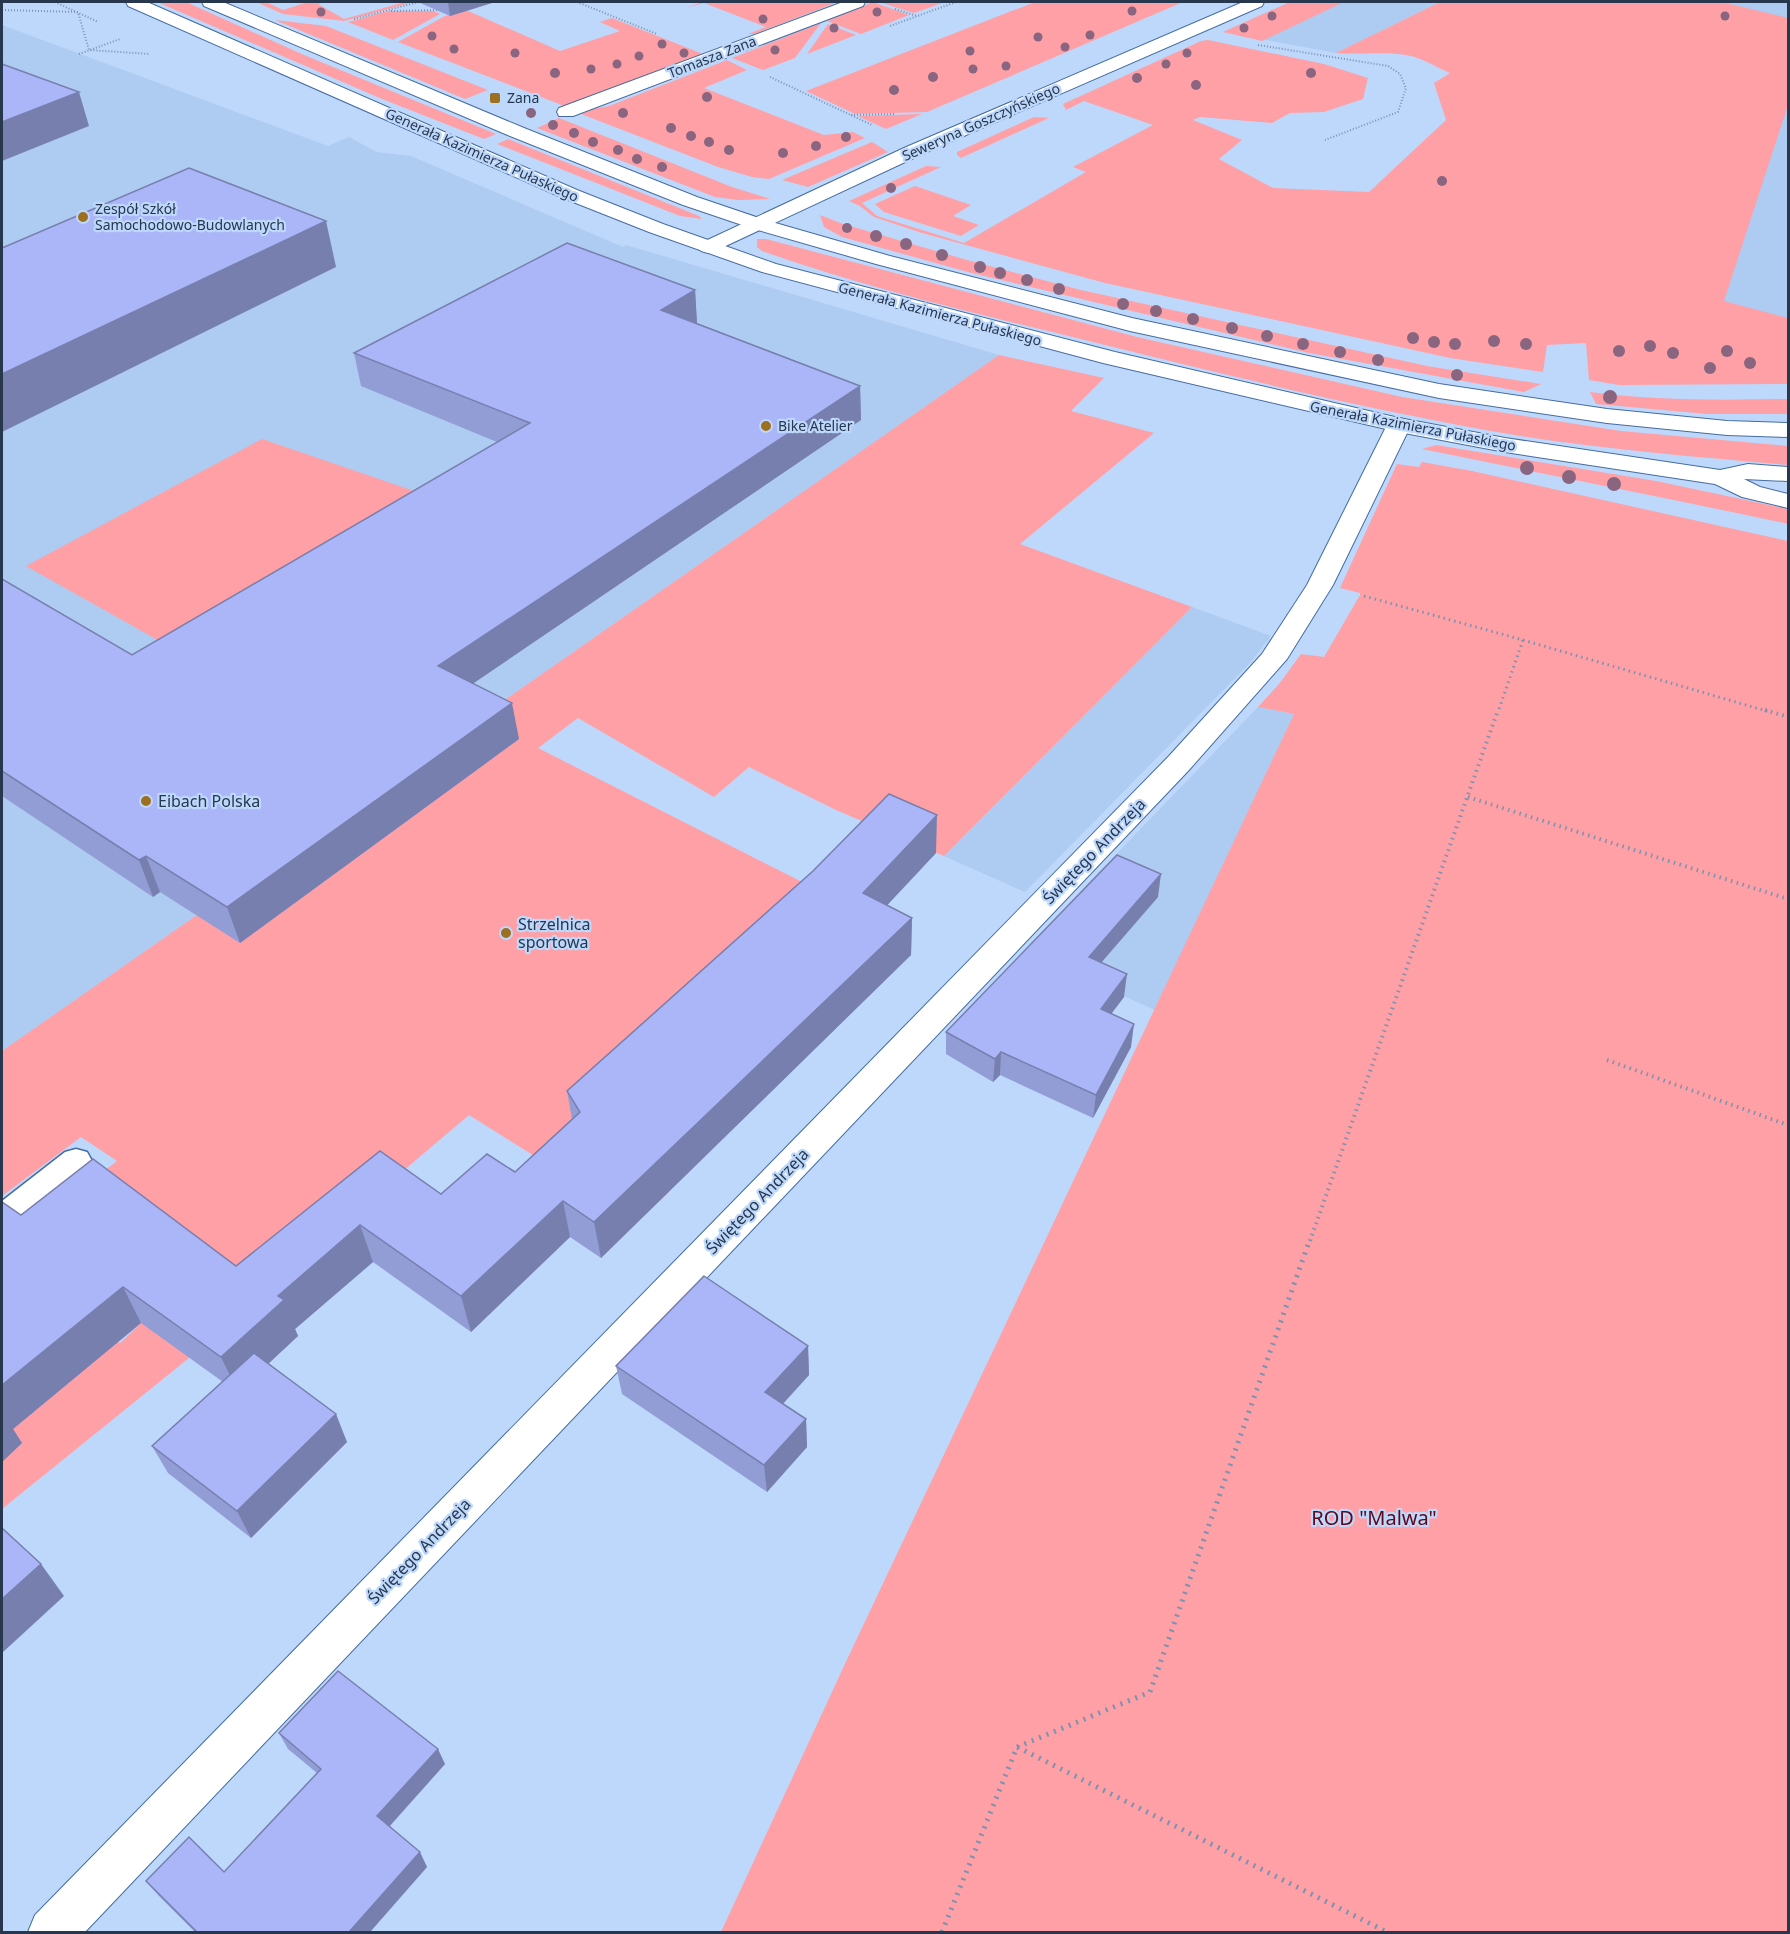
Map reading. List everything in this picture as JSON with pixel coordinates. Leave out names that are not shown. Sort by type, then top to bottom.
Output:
[{"type":"main road","name":"Generała Kazimierza Pułaskiego","points":[[134,2],[570,194],[708,247],[770,268],[967,322],[1237,389],[1399,425],[1505,446],[1720,477],[1748,471],[1788,474]]},
{"type":"main road","name":"Generała Kazimierza Pułaskiego","points":[[210,2],[517,132],[690,201],[758,224],[883,260],[1084,312],[1383,380],[1496,401],[1607,416],[1727,428],[1788,430]]},
{"type":"main road","name":"Tomasza Zana","points":[[566,112],[857,2]]},
{"type":"main road","name":"Seweryna Goszczyńskiego","points":[[708,247],[911,152],[1256,2]]},
{"type":"main road","name":"Świętego Andrzeja","points":[[52,1932],[1179,763],[1273,660],[1320,585],[1399,425]]},
{"type":"main road","points":[[1720,477],[1751,492],[1788,501]]},
{"type":"lane","points":[[2,1218],[76,1161]]},
{"type":"path","points":[[353,20],[419,2]]},
{"type":"path","points":[[578,2],[716,55],[877,128]]},
{"type":"path","points":[[2,10],[78,12],[89,50]]},
{"type":"path","points":[[386,10],[439,10]]},
{"type":"path","points":[[1186,32],[1388,66],[1400,75],[1406,88],[1398,112],[1325,140]]},
{"type":"path","points":[[79,54],[129,36]]},
{"type":"path","points":[[89,50],[153,55]]},
{"type":"path","points":[[1320,585],[1522,640],[1788,717]]},
{"type":"path","points":[[942,1932],[1017,1747],[1150,1692],[1522,640]]},
{"type":"path","points":[[1468,797],[1788,899]]},
{"type":"path","points":[[1607,1060],[1788,1125]]},
{"type":"path","points":[[1017,1747],[1387,1932]]},
{"type":"shaded area","points":[[1290,2],[1440,2],[1336,53],[1223,32]]},
{"type":"shaded area","points":[[1681,2],[1788,2],[1788,23]]},
{"type":"shaded area","points":[[2,25],[328,146],[349,137],[377,152],[411,156],[623,247],[626,245],[999,355],[2,1051]]},
{"type":"shaded area","points":[[1788,54],[1788,336],[1694,335]]},
{"type":"shaded area","points":[[1192,607],[1271,636],[1249,664],[1025,892],[944,856]]},
{"type":"shaded area","points":[[1258,707],[1294,714],[1155,1010],[1023,951]]},
{"type":"green space","points":[[157,2],[186,2],[304,55],[496,134],[484,139],[382,99]]},
{"type":"green space","points":[[256,2],[266,2],[283,10],[308,2],[326,2],[318,4],[344,19],[405,2],[414,2],[344,21],[283,14]]},
{"type":"green space","points":[[702,2],[838,2],[754,34],[748,34],[766,27],[704,3],[686,8]]},
{"type":"green space","points":[[873,2],[909,15],[861,34],[827,21]]},
{"type":"green space","points":[[879,2],[945,2],[914,13]]},
{"type":"green space","points":[[1035,2],[1183,2],[927,112],[855,114],[806,91]]},
{"type":"green space","points":[[1290,2],[1344,2],[1262,41],[1223,32]]},
{"type":"green space","points":[[1440,2],[1722,2],[1788,18],[1788,105],[1724,301],[1788,318],[1788,384],[1619,385],[1589,380],[1586,343],[1547,345],[1543,372],[1450,358],[1105,283],[922,233],[874,217],[849,201],[926,166],[941,167],[862,203],[877,216],[964,243],[1086,172],[1073,167],[1153,125],[1084,101],[1066,110],[1063,104],[1201,41],[1208,40],[1324,64],[1368,78],[1363,99],[1324,112],[1290,113],[1272,123],[1200,117],[1193,120],[1242,140],[1219,159],[1273,188],[1369,192],[1446,120],[1434,83],[1450,73],[1411,56],[1336,53]]},
{"type":"green space","points":[[466,10],[560,51],[620,31],[600,22],[612,18],[703,54],[567,107],[398,42],[445,16]]},
{"type":"green space","points":[[388,11],[434,11],[440,14],[393,40],[348,22]]},
{"type":"green space","points":[[275,20],[326,26],[488,90],[465,99]]},
{"type":"green space","points":[[821,23],[795,58],[763,70],[732,58]]},
{"type":"green space","points":[[828,24],[856,35],[807,54]]},
{"type":"green space","points":[[727,60],[747,70],[704,88],[824,135],[853,132],[865,138],[769,179],[752,177],[718,167],[576,112],[609,106]]},
{"type":"green space","points":[[922,114],[886,129],[858,116]]},
{"type":"green space","points":[[1034,117],[1049,118],[961,158],[957,155],[957,152]]},
{"type":"green space","points":[[559,118],[732,187],[770,199],[738,200],[715,197],[537,128]]},
{"type":"green space","points":[[508,139],[702,219],[680,216],[497,144]]},
{"type":"green space","points":[[872,142],[888,152],[808,187],[782,180]]},
{"type":"green space","points":[[915,186],[971,205],[953,216],[979,225],[961,236],[884,212],[875,204]]},
{"type":"green space","points":[[820,215],[843,224],[967,260],[1081,290],[1427,366],[1541,384],[1524,392],[1309,353],[968,272],[842,237],[824,227]]},
{"type":"green space","points":[[757,239],[766,239],[1137,337],[1402,397],[1621,431],[1788,446],[1788,465],[1554,441],[1467,427],[1359,405],[1199,368],[884,289],[762,251],[757,247]]},
{"type":"green space","points":[[999,355],[1104,378],[1071,411],[1154,433],[1020,544],[1192,607],[944,856],[836,810],[749,767],[714,797],[578,718],[538,748],[804,883],[621,1163],[669,1192],[638,1221],[469,1115],[285,1271],[189,1358],[2,1509],[2,1448],[8,1432],[96,1360],[110,1337],[120,1343],[151,1314],[20,1237],[117,1161],[81,1137],[2,1196],[2,1051]]},
{"type":"green space","points":[[1590,392],[1713,400],[1788,399],[1788,414],[1708,414],[1596,404]]},
{"type":"green space","points":[[262,439],[417,492],[163,643],[26,566]]},
{"type":"green space","points":[[1436,445],[1656,481],[1788,509],[1788,524],[1422,449]]},
{"type":"green space","name":"ROD \"Malwa\"","points":[[1422,462],[1788,541],[1788,1932],[721,1932],[844,1666],[1294,714],[1258,707],[1279,684],[1301,654],[1324,657],[1360,595],[1360,593],[1340,588],[1397,464],[1419,467]]},
{"type":"building","points":[[2,64],[79,92],[2,122]]},
{"type":"building","points":[[189,168],[326,221],[2,374],[2,248]]},
{"type":"building","points":[[567,243],[695,290],[661,310],[860,386],[438,666],[512,703],[227,907],[146,856],[139,860],[2,771],[2,579],[132,655],[530,423],[354,353]]},
{"type":"building","points":[[889,794],[937,815],[863,893],[912,918],[594,1222],[563,1201],[461,1296],[360,1225],[278,1296],[284,1300],[221,1357],[123,1287],[2,1385],[2,1202],[21,1215],[93,1159],[236,1266],[380,1151],[441,1194],[487,1154],[515,1172],[580,1112],[567,1091],[813,871]]},
{"type":"building","points":[[1117,855],[1161,874],[1089,957],[1127,974],[1101,1009],[1134,1024],[1096,1095],[1001,1052],[995,1059],[946,1032]]},
{"type":"building","points":[[704,1276],[808,1346],[765,1392],[806,1419],[764,1465],[616,1366]]},
{"type":"building","points":[[254,1353],[336,1414],[237,1511],[152,1446]]},
{"type":"building","points":[[2,1528],[41,1564],[2,1599]]},
{"type":"building","points":[[338,1671],[438,1749],[377,1816],[420,1852],[349,1932],[197,1932],[146,1881],[189,1837],[224,1872],[321,1769],[279,1733]]},
{"type":"place","name":"Zana","points":[[495,98]]},
{"type":"place","name":"Zespół Szkół Samochodowo-Budowlanych","points":[[83,217]]},
{"type":"place","name":"Bike Atelier","points":[[766,426]]},
{"type":"place","name":"Eibach Polska","points":[[146,801]]},
{"type":"place","name":"Strzelnica sportowa","points":[[506,933]]}]
